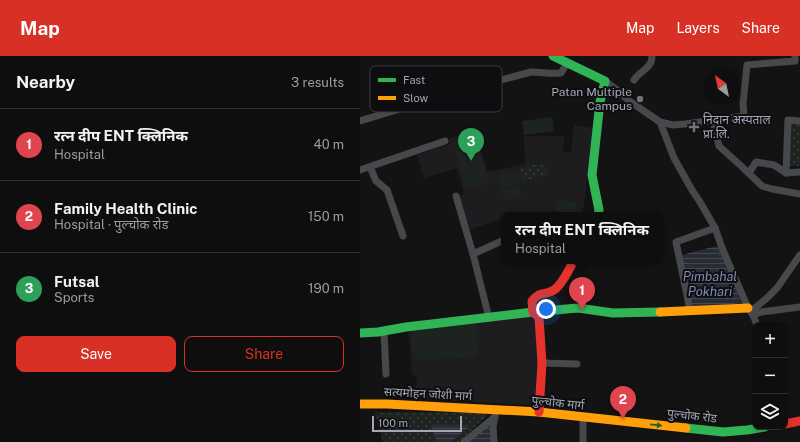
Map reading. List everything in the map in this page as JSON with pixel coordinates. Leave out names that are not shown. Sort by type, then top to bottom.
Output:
[{"type":"street","points":[[553,56],[565,60],[606,82],[628,100],[660,122],[673,125],[744,116],[743,102],[747,65],[746,56]]},
{"type":"street","points":[[634,80],[638,74],[648,68],[651,63],[652,56]]},
{"type":"street","points":[[747,65],[797,59]]},
{"type":"street","points":[[502,80],[531,72],[553,74],[561,73],[565,60]]},
{"type":"street","points":[[599,212],[592,175],[600,102],[606,82]]},
{"type":"street","points":[[360,121],[390,112]]},
{"type":"street","points":[[786,173],[788,120],[800,121]]},
{"type":"street","points":[[714,121],[719,146],[762,186],[800,194]]},
{"type":"street","points":[[660,122],[674,158],[715,228],[722,248],[756,322]]},
{"type":"street","points":[[360,170],[445,141]]},
{"type":"street","points":[[750,174],[756,162],[774,165],[786,173],[800,172]]},
{"type":"street","points":[[370,167],[376,181],[387,190],[403,236]]},
{"type":"street","points":[[456,196],[473,254],[489,318]]},
{"type":"street","points":[[690,310],[676,242],[715,228]]},
{"type":"street","points":[[473,254],[501,241]]},
{"type":"street","points":[[751,311],[777,288],[800,255]]},
{"type":"street","points":[[539,412],[542,363],[539,317],[533,312],[533,298],[536,295],[557,288],[572,264]]},
{"type":"street","points":[[360,333],[578,308],[613,313],[690,310],[761,312],[800,307]]},
{"type":"street","points":[[384,331],[386,374]]},
{"type":"street","points":[[542,363],[577,364]]},
{"type":"street","name":"सत्यमोहन जोशी मार्ग","points":[[360,404],[387,404],[496,413]]},
{"type":"street","name":"पुल्चोक मार्ग","points":[[496,413],[539,412],[617,420]]},
{"type":"street","points":[[464,442],[496,413]]},
{"type":"street","points":[[494,442],[493,427],[496,413]]},
{"type":"street","points":[[583,442],[584,417]]},
{"type":"street","name":"पुल्चोक रोड","points":[[617,420],[708,431],[752,429]]},
{"type":"shaded area","points":[[552,117],[554,131],[524,135],[522,121]]},
{"type":"shaded area","points":[[788,119],[800,119],[800,166],[785,166]]},
{"type":"shaded area","points":[[574,125],[593,128],[582,212],[501,212],[501,219],[468,230],[458,196],[464,193],[457,168],[424,178],[417,155],[450,144],[449,138],[477,131],[487,172],[525,164],[524,136],[564,136],[563,152],[571,152]]},
{"type":"shaded area","points":[[475,134],[489,182],[466,189],[453,141]]},
{"type":"shaded area","points":[[541,163],[549,174],[523,181],[520,169]]},
{"type":"shaded area","points":[[518,172],[521,182],[501,188],[498,176]]},
{"type":"shaded area","points":[[518,186],[521,196],[505,201],[502,191]]},
{"type":"shaded area","points":[[558,200],[577,203],[575,212],[555,211]]},
{"type":"shaded area","points":[[530,315],[539,320],[539,404],[510,404],[413,398],[417,383],[416,376],[412,374],[408,329]]},
{"type":"shaded area","points":[[476,323],[478,357],[418,360],[413,353],[411,342],[414,330]]},
{"type":"shaded area","points":[[376,412],[485,413],[487,416],[459,442],[383,442],[375,415]]},
{"type":"water","name":"Pimbahal Pokhari","points":[[717,246],[736,288],[741,303],[692,309],[680,256]]},
{"type":"water","points":[[435,424],[468,425],[469,427],[451,442],[437,442],[431,427]]},
{"type":"water","points":[[486,427],[493,427],[494,442],[470,442]]},
{"type":"pier","points":[[708,273],[708,275],[711,274],[712,278],[709,279],[709,281],[702,282],[702,280],[687,284],[686,281],[701,277],[701,275]]},
{"type":"traffic: fast","points":[[553,56],[605,81],[600,102],[592,175],[599,212]]},
{"type":"traffic: fast","points":[[360,333],[578,308],[613,313],[660,312]]},
{"type":"traffic: fast","points":[[686,428],[723,432],[752,429]]},
{"type":"traffic: slow","points":[[660,312],[748,308]]},
{"type":"traffic: slow","points":[[360,404],[387,404],[539,412],[686,428]]},
{"type":"traffic: jam","points":[[539,412],[542,363],[539,317],[533,312],[532,301],[538,295],[554,290],[563,281],[572,264]]},
{"type":"traffic: jam","points":[[788,423],[800,421]]},
{"type":"place","name":"Patan Multiple Campus","points":[[640,99]]},
{"type":"place","name":"निदान अस्पताल प्रा.लि.","points":[[694,127]]},
{"type":"place","name":"Futsal","points":[[471,161]]},
{"type":"place","name":"रत्न दीप ENT क्लिनिक","points":[[582,310]]},
{"type":"place","name":"Family Health Clinic","points":[[623,419]]}]
